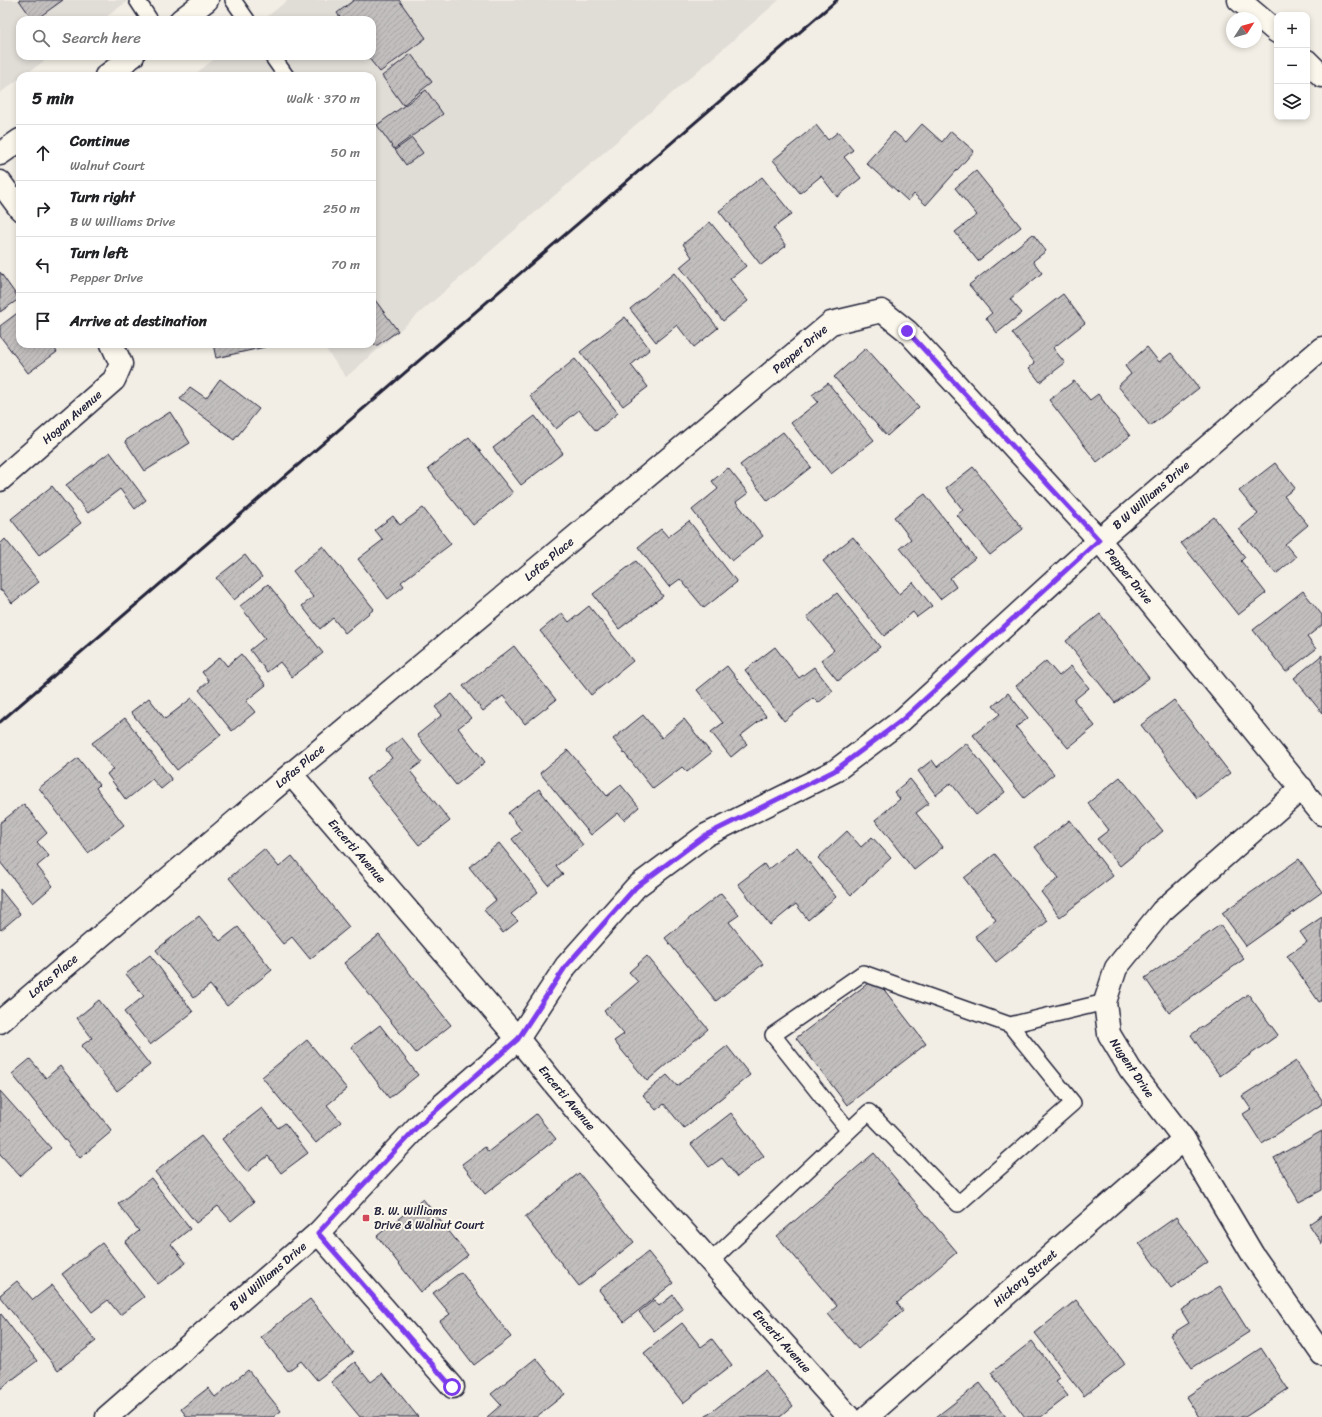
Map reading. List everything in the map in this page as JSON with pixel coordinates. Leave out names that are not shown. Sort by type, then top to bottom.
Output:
[{"type":"street","points":[[186,16],[207,0]]},
{"type":"street","points":[[1239,0],[1274,29]]},
{"type":"street","points":[[111,72],[128,60]]},
{"type":"street","points":[[1310,64],[1322,76]]},
{"type":"street","points":[[0,154],[16,143]]},
{"type":"street","points":[[0,182],[16,204]]},
{"type":"street","name":"Pepper Drive","points":[[602,514],[831,323],[882,310],[907,331],[1099,540],[1322,814]]},
{"type":"street","name":"Hogan Avenue","points":[[0,480],[114,380],[121,364],[114,348]]},
{"type":"street","name":"B W Williams Drive","points":[[107,1417],[318,1233],[418,1126],[518,1039],[566,966],[636,887],[706,835],[834,771],[901,721],[1099,540],[1322,348]]},
{"type":"street","name":"Lofas Place","points":[[0,1022],[291,774],[602,514]]},
{"type":"street","name":"Encerti Avenue","points":[[291,774],[518,1039],[579,1114],[850,1417]]},
{"type":"street","name":"Nugent Drive","points":[[1302,788],[1162,911],[1116,968],[1105,1002],[1109,1034],[1130,1070],[1184,1139],[1253,1255],[1322,1354]]},
{"type":"street","name":"Hickory Street","points":[[867,1417],[1184,1139]]},
{"type":"street","points":[[318,1233],[452,1387]]},
{"type":"lane","points":[[137,0],[147,16]]},
{"type":"lane","points":[[233,0],[243,16]]},
{"type":"lane","points":[[275,60],[283,72]]},
{"type":"lane","points":[[711,1261],[850,1131],[869,1112],[958,1204],[1073,1103],[1010,1025],[863,973],[773,1035],[850,1131]]},
{"type":"lane","points":[[1010,1025],[1105,1002]]},
{"type":"shaded area","points":[[0,0],[129,0],[107,16],[16,16],[16,60],[45,60],[29,72],[16,72],[16,81],[0,93]]},
{"type":"shaded area","points":[[288,0],[779,0],[346,377],[325,348],[376,348],[376,72],[198,72],[213,60],[376,60],[376,16],[268,16]]},
{"type":"building","points":[[19,0],[63,0],[41,16],[30,16]]},
{"type":"building","points":[[354,0],[399,0],[426,38],[380,72],[370,60],[376,60],[376,16],[339,16],[337,13]]},
{"type":"building","points":[[411,54],[432,82],[403,105],[382,76]]},
{"type":"building","points":[[426,90],[443,114],[394,149],[377,125]]},
{"type":"building","points":[[922,124],[942,142],[951,131],[974,151],[926,205],[914,194],[908,201],[866,163],[894,132],[906,142]]},
{"type":"building","points":[[816,125],[828,140],[838,132],[853,150],[844,157],[861,178],[837,197],[821,176],[800,193],[773,160]]},
{"type":"building","points":[[412,138],[423,153],[406,165],[395,150]]},
{"type":"building","points":[[976,171],[1021,227],[978,261],[955,232],[977,215],[955,188]]},
{"type":"building","points":[[762,177],[792,214],[773,228],[786,246],[761,265],[719,211]]},
{"type":"building","points":[[710,222],[746,266],[730,279],[748,301],[723,321],[680,267],[692,257],[683,244]]},
{"type":"building","points":[[1033,234],[1046,251],[1033,261],[1042,273],[1010,299],[1022,313],[997,333],[986,318],[992,313],[969,285]]},
{"type":"building","points":[[0,272],[16,295],[16,301],[0,312]]},
{"type":"building","points":[[674,273],[718,328],[694,347],[677,325],[656,342],[630,309]]},
{"type":"building","points":[[1063,294],[1085,323],[1053,348],[1065,363],[1040,382],[1029,368],[1035,363],[1012,333]]},
{"type":"building","points":[[376,301],[398,331],[376,346]]},
{"type":"building","points":[[16,314],[16,348],[54,348],[57,352],[28,373],[0,336],[0,326]]},
{"type":"building","points":[[625,317],[650,349],[631,365],[648,387],[623,406],[580,352]]},
{"type":"building","points":[[1147,347],[1159,362],[1171,353],[1199,388],[1150,426],[1118,386],[1131,374],[1125,366]]},
{"type":"building","points":[[214,348],[261,348],[216,358]]},
{"type":"building","points":[[866,348],[919,407],[887,436],[834,377]]},
{"type":"building","points":[[575,359],[618,413],[596,431],[579,410],[556,429],[530,396]]},
{"type":"building","points":[[220,379],[259,409],[234,440],[180,399],[190,387],[206,398]]},
{"type":"building","points":[[1074,381],[1090,400],[1098,394],[1130,436],[1097,462],[1049,400]]},
{"type":"building","points":[[828,383],[874,440],[831,474],[791,423],[818,402],[812,395]]},
{"type":"building","points":[[170,412],[190,443],[145,471],[125,441]]},
{"type":"building","points":[[535,416],[563,453],[521,485],[493,448]]},
{"type":"building","points":[[783,432],[811,467],[768,501],[740,465]]},
{"type":"building","points":[[469,437],[513,493],[473,525],[428,469]]},
{"type":"building","points":[[110,452],[146,500],[135,509],[120,489],[88,513],[66,485]]},
{"type":"building","points":[[1275,463],[1295,488],[1284,496],[1308,525],[1285,544],[1296,557],[1276,574],[1239,529],[1258,514],[1239,491]]},
{"type":"building","points":[[973,467],[1023,529],[990,555],[957,515],[963,510],[946,488]]},
{"type":"building","points":[[728,468],[748,493],[736,502],[763,536],[732,561],[692,510],[718,489],[712,481]]},
{"type":"building","points":[[52,486],[81,523],[39,555],[11,519]]},
{"type":"building","points":[[925,494],[975,558],[950,578],[956,587],[940,599],[900,548],[911,539],[894,517]]},
{"type":"building","points":[[423,508],[451,544],[401,582],[404,586],[388,599],[358,559],[383,540],[375,530],[393,516],[400,525]]},
{"type":"building","points":[[1214,517],[1245,557],[1241,561],[1266,593],[1238,615],[1181,543]]},
{"type":"building","points":[[689,521],[737,582],[704,608],[680,579],[669,587],[638,547],[661,529],[668,537]]},
{"type":"building","points":[[853,537],[899,594],[913,582],[932,606],[917,617],[913,612],[884,636],[823,561]]},
{"type":"building","points":[[5,539],[39,582],[12,603],[2,590],[0,591],[0,544]]},
{"type":"building","points":[[323,546],[374,609],[345,633],[333,618],[320,629],[302,606],[313,597],[293,571]]},
{"type":"building","points":[[245,555],[262,577],[234,600],[216,578]]},
{"type":"building","points":[[636,561],[663,596],[619,629],[593,594]]},
{"type":"building","points":[[268,584],[323,653],[292,677],[280,662],[267,672],[250,650],[265,638],[240,606]]},
{"type":"building","points":[[1303,591],[1322,615],[1322,625],[1307,637],[1316,649],[1286,672],[1253,630]]},
{"type":"building","points":[[837,593],[880,647],[838,681],[821,660],[834,650],[807,617]]},
{"type":"building","points":[[589,606],[633,661],[591,695],[540,631],[562,613],[569,622]]},
{"type":"building","points":[[1100,614],[1149,678],[1115,703],[1066,641]]},
{"type":"building","points":[[514,646],[556,700],[525,724],[503,696],[483,711],[463,686]]},
{"type":"building","points":[[775,647],[799,678],[814,667],[833,691],[818,703],[813,698],[784,721],[745,670]]},
{"type":"building","points":[[241,654],[266,685],[246,701],[255,712],[232,731],[199,690],[209,681],[202,672],[220,657],[227,666]]},
{"type":"building","points":[[1322,655],[1322,713],[1294,678]]},
{"type":"building","points":[[1046,661],[1059,676],[1071,666],[1089,688],[1074,700],[1095,726],[1068,748],[1016,686]]},
{"type":"building","points":[[727,666],[766,716],[740,736],[747,744],[731,757],[711,732],[723,723],[697,690]]},
{"type":"building","points":[[1008,693],[1028,718],[1016,727],[1054,774],[1024,798],[973,735],[1000,714],[993,706]]},
{"type":"building","points":[[452,694],[471,718],[458,728],[485,762],[456,785],[417,735],[442,715],[435,707]]},
{"type":"building","points":[[149,698],[165,719],[192,698],[221,735],[177,770],[131,712]]},
{"type":"building","points":[[1174,700],[1230,773],[1197,798],[1141,725]]},
{"type":"building","points":[[643,715],[662,738],[684,719],[711,753],[687,772],[682,767],[653,789],[613,739]]},
{"type":"building","points":[[125,718],[172,780],[161,789],[152,779],[126,800],[107,774],[113,769],[92,743]]},
{"type":"building","points":[[402,738],[422,762],[410,771],[450,821],[419,845],[366,779],[392,758],[386,750]]},
{"type":"building","points":[[966,743],[1005,792],[976,815],[951,783],[936,795],[918,771],[932,760],[937,767]]},
{"type":"building","points":[[568,750],[607,796],[621,785],[639,807],[624,820],[618,813],[591,835],[540,773]]},
{"type":"building","points":[[78,758],[99,785],[96,788],[124,825],[88,853],[39,788]]},
{"type":"building","points":[[1120,777],[1163,831],[1120,866],[1097,839],[1109,830],[1088,803]]},
{"type":"building","points":[[910,779],[929,803],[916,813],[943,847],[914,870],[875,820],[900,799],[894,792]]},
{"type":"building","points":[[539,789],[583,845],[556,866],[563,874],[548,885],[512,839],[522,831],[508,813]]},
{"type":"building","points":[[24,804],[47,833],[37,842],[49,856],[37,866],[53,886],[33,903],[0,862],[0,823]]},
{"type":"building","points":[[1070,820],[1113,876],[1060,917],[1041,892],[1059,878],[1035,847]]},
{"type":"building","points":[[847,831],[861,847],[872,837],[891,858],[851,895],[818,858]]},
{"type":"building","points":[[499,843],[538,892],[511,914],[518,921],[503,933],[484,910],[496,900],[469,867]]},
{"type":"building","points":[[797,847],[836,897],[808,920],[796,904],[770,925],[738,884],[764,864],[768,870]]},
{"type":"building","points":[[264,849],[279,867],[292,856],[349,927],[310,959],[292,937],[283,944],[229,878]]},
{"type":"building","points":[[995,854],[1048,921],[996,962],[975,936],[996,920],[964,878]]},
{"type":"building","points":[[1299,859],[1322,892],[1246,946],[1222,913]]},
{"type":"building","points":[[0,889],[20,914],[1,930],[0,929]]},
{"type":"building","points":[[721,893],[739,915],[729,922],[763,964],[716,1001],[665,938]]},
{"type":"building","points":[[199,916],[220,941],[238,927],[272,970],[227,1006],[210,985],[194,998],[156,950]]},
{"type":"building","points":[[1322,917],[1322,1000],[1319,1002],[1287,956],[1307,942],[1300,932]]},
{"type":"building","points":[[1220,925],[1244,959],[1169,1013],[1145,978]]},
{"type":"building","points":[[379,935],[451,1025],[416,1053],[344,963]]},
{"type":"building","points":[[150,955],[193,1012],[150,1045],[124,1012],[144,996],[126,974]]},
{"type":"building","points":[[647,956],[708,1029],[647,1081],[614,1041],[624,1034],[604,1011],[638,982],[629,972]]},
{"type":"building","points":[[875,978],[926,1044],[847,1105],[796,1038]]},
{"type":"building","points":[[1248,994],[1278,1035],[1220,1076],[1191,1035]]},
{"type":"building","points":[[99,1000],[150,1065],[117,1091],[81,1046],[92,1038],[77,1018]]},
{"type":"building","points":[[380,1025],[418,1075],[389,1098],[351,1047]]},
{"type":"building","points":[[307,1040],[347,1089],[327,1105],[341,1122],[316,1143],[262,1077]]},
{"type":"building","points":[[727,1046],[750,1075],[684,1128],[664,1104],[656,1110],[643,1095],[667,1075],[677,1086]]},
{"type":"building","points":[[30,1059],[46,1078],[60,1066],[112,1131],[80,1158],[12,1074]]},
{"type":"building","points":[[1296,1061],[1322,1100],[1322,1104],[1262,1144],[1243,1114],[1251,1109],[1242,1096]]},
{"type":"building","points":[[0,1091],[51,1148],[20,1176],[0,1154]]},
{"type":"building","points":[[262,1108],[278,1128],[285,1123],[308,1153],[281,1173],[268,1156],[247,1172],[222,1139]]},
{"type":"building","points":[[731,1113],[764,1156],[737,1177],[722,1158],[709,1167],[691,1144]]},
{"type":"building","points":[[536,1114],[556,1139],[485,1194],[462,1164],[485,1147],[488,1152]]},
{"type":"building","points":[[1322,1131],[1322,1190],[1299,1202],[1274,1158]]},
{"type":"building","points":[[201,1136],[254,1202],[231,1221],[218,1206],[196,1223],[155,1172]]},
{"type":"building","points":[[874,1153],[957,1252],[897,1303],[903,1311],[858,1349],[828,1314],[837,1306],[777,1236]]},
{"type":"building","points":[[579,1173],[634,1242],[579,1286],[525,1217]]},
{"type":"building","points":[[151,1178],[190,1229],[171,1244],[186,1263],[158,1284],[125,1242],[139,1231],[118,1204]]},
{"type":"building","points":[[423,1199],[468,1255],[421,1292],[377,1236]]},
{"type":"building","points":[[1322,1215],[1322,1244],[1309,1224]]},
{"type":"building","points":[[1176,1217],[1208,1262],[1171,1288],[1139,1243]]},
{"type":"building","points":[[102,1243],[144,1297],[120,1315],[108,1300],[92,1312],[62,1274]]},
{"type":"building","points":[[648,1252],[673,1283],[624,1322],[599,1290]]},
{"type":"building","points":[[461,1272],[511,1337],[474,1365],[440,1321],[450,1314],[433,1293]]},
{"type":"building","points":[[17,1281],[33,1300],[52,1285],[96,1341],[58,1370],[0,1297],[0,1295]]},
{"type":"building","points":[[1220,1286],[1249,1332],[1192,1368],[1170,1335],[1189,1323],[1181,1310]]},
{"type":"building","points":[[673,1295],[683,1309],[654,1331],[639,1312],[654,1300],[659,1306]]},
{"type":"building","points":[[310,1299],[353,1353],[317,1380],[301,1361],[288,1371],[261,1337]]},
{"type":"building","points":[[1076,1300],[1125,1364],[1084,1396],[1035,1333]]},
{"type":"building","points":[[1,1314],[37,1361],[0,1389],[0,1315]]},
{"type":"building","points":[[682,1323],[701,1347],[712,1339],[732,1365],[683,1403],[644,1353]]},
{"type":"building","points":[[1032,1341],[1060,1378],[1056,1381],[1068,1396],[1041,1417],[1025,1417],[991,1373]]},
{"type":"building","points":[[1261,1348],[1288,1389],[1245,1417],[1199,1417],[1186,1397]]},
{"type":"building","points":[[536,1358],[565,1394],[536,1417],[487,1417],[501,1405],[491,1394]]},
{"type":"building","points":[[355,1362],[371,1382],[383,1373],[418,1417],[360,1417],[331,1382]]},
{"type":"building","points":[[248,1370],[281,1411],[273,1417],[187,1417],[181,1409],[208,1388],[215,1397]]},
{"type":"building","points":[[765,1370],[793,1406],[780,1417],[705,1417]]},
{"type":"building","points":[[980,1383],[1006,1417],[936,1417]]},
{"type":"railway","points":[[0,722],[837,0]]},
{"type":"place","name":"B. W. Williams Drive & Walnut Court","points":[[366,1218]]},
{"type":"route","points":[[452,1387],[318,1233],[349,1202],[418,1126],[518,1039],[566,966],[636,887],[706,835],[834,771],[901,721],[1099,540],[907,331]]}]
